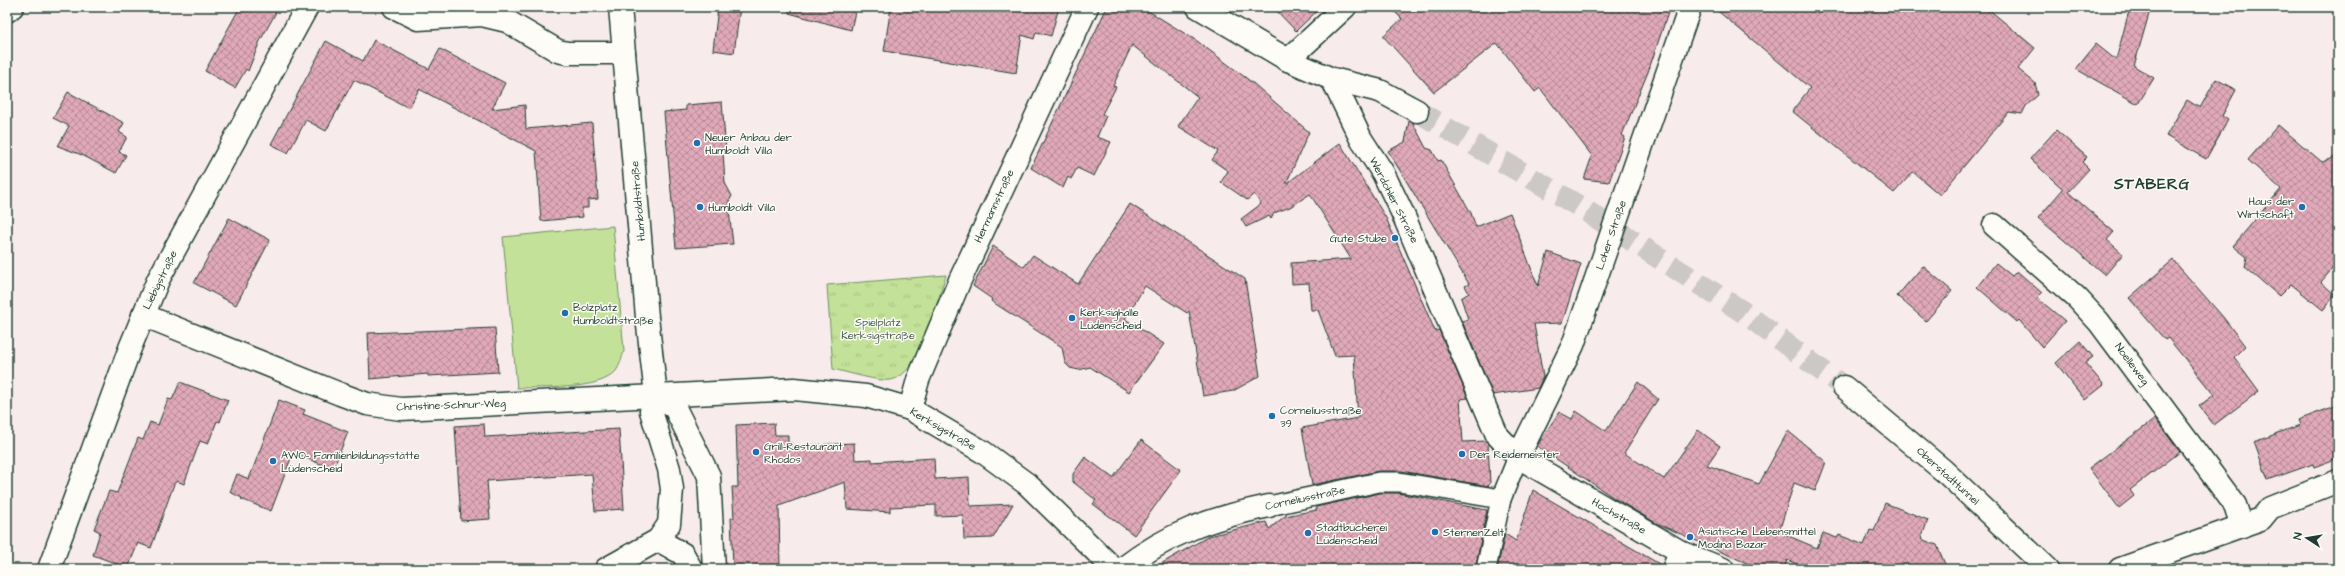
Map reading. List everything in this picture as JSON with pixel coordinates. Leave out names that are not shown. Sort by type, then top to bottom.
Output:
[{"type":"street","points":[[7,11],[12,7]]},
{"type":"street","name":"Liebigstraße","points":[[49,569],[143,316],[158,280],[307,7]]},
{"type":"street","points":[[394,7],[418,19],[482,15],[507,21],[558,51],[567,53],[624,54]]},
{"type":"street","name":"Humboldtstraße","points":[[620,7],[647,317],[656,395],[651,411],[669,469],[672,490],[669,524],[658,540]]},
{"type":"street","name":"Hermannstraße","points":[[910,409],[918,380],[960,280],[1087,7]]},
{"type":"street","points":[[1198,7],[1288,60],[1332,78],[1380,91],[1418,111]]},
{"type":"street","points":[[1288,60],[1345,7]]},
{"type":"street","name":"Loher Straße","points":[[1518,457],[1573,345],[1690,7]]},
{"type":"street","name":"Werdohler Straße","points":[[1332,78],[1361,139],[1383,173],[1402,212],[1497,435],[1518,457]]},
{"type":"street","name":"Noelleweg","points":[[1994,225],[2077,298],[2099,322],[2235,505],[2242,526]]},
{"type":"street","name":"Christine-Schnur-Weg","points":[[143,316],[367,404],[401,409],[656,395]]},
{"type":"street","name":"Oberstadttunnel","points":[[1844,386],[1944,471],[2048,569]]},
{"type":"street","name":"Kerksigstraße","points":[[656,395],[794,389],[818,390],[866,396],[910,409],[983,452],[1027,484],[1114,569]]},
{"type":"street","points":[[656,395],[674,408],[709,476],[714,569]]},
{"type":"street","points":[[1486,569],[1500,498],[1518,457]]},
{"type":"street","name":"Hochstraße","points":[[1518,457],[1677,561],[1723,569]]},
{"type":"street","points":[[2120,569],[2261,519],[2270,508],[2338,481]]},
{"type":"street","name":"Corneliusstraße","points":[[1122,569],[1149,548],[1184,531],[1224,516],[1379,482],[1399,482],[1500,498]]},
{"type":"street","points":[[606,569],[658,540],[683,554],[691,569]]},
{"type":"green space","name":"Bolzplatz Humboldtstraße","points":[[613,226],[624,351],[616,371],[597,382],[584,385],[570,387],[517,388],[503,237]]},
{"type":"green space","name":"Spielplatz Kerksigstraße","points":[[946,275],[933,318],[919,351],[911,365],[902,375],[891,380],[886,380],[833,369],[827,285]]},
{"type":"building","points":[[240,7],[279,7],[260,41],[248,71],[246,69],[235,88],[205,71]]},
{"type":"building","points":[[718,7],[740,7],[734,53],[713,50]]},
{"type":"building","points":[[790,7],[856,7],[851,30],[789,13]]},
{"type":"building","points":[[891,7],[1059,7],[1051,36],[1036,32],[1034,39],[1022,35],[1016,73],[884,51]]},
{"type":"building","points":[[1107,7],[1142,7],[1197,41],[1254,84],[1309,132],[1286,184],[1340,143],[1386,218],[1435,331],[1439,330],[1468,398],[1460,399],[1463,442],[1486,441],[1488,443],[1490,484],[1488,486],[1401,471],[1379,471],[1312,485],[1302,428],[1358,418],[1354,355],[1335,356],[1318,310],[1311,310],[1309,283],[1292,284],[1291,263],[1351,259],[1310,194],[1290,207],[1274,213],[1271,219],[1269,216],[1246,227],[1241,219],[1261,204],[1254,194],[1247,200],[1221,182],[1228,171],[1212,160],[1218,151],[1178,126],[1198,97],[1132,45],[1113,86],[1116,87],[1102,114],[1106,116],[1097,137],[1111,142],[1094,176],[1077,168],[1071,179],[1068,177],[1063,188],[1031,168]]},
{"type":"building","points":[[1273,7],[1321,7],[1296,31]]},
{"type":"building","points":[[1390,7],[1670,7],[1648,72],[1622,135],[1625,137],[1609,182],[1584,179],[1592,156],[1540,88],[1535,92],[1497,43],[1434,92],[1383,36],[1402,19]]},
{"type":"building","points":[[1713,7],[1986,7],[2035,48],[2018,69],[2035,83],[2038,95],[2026,106],[2022,114],[2009,112],[1940,195],[1913,172],[1894,193],[1792,111],[1810,88]]},
{"type":"building","points":[[2130,7],[2151,7],[2134,66],[2154,78],[2138,104],[2076,69],[2096,44],[2116,60]]},
{"type":"building","points":[[374,40],[429,69],[440,49],[505,83],[492,109],[525,105],[526,129],[592,123],[598,199],[588,200],[588,208],[582,208],[583,217],[541,221],[536,151],[419,89],[409,108],[354,80],[326,131],[306,120],[288,153],[271,144],[326,41],[363,61]]},
{"type":"building","points":[[2216,79],[2236,90],[2222,116],[2228,120],[2206,159],[2166,136],[2187,100],[2200,108]]},
{"type":"building","points":[[68,92],[124,123],[119,132],[127,137],[119,152],[126,155],[116,173],[82,155],[58,146],[69,126],[53,118]]},
{"type":"building","points":[[722,102],[726,152],[723,152],[725,183],[732,196],[728,203],[733,244],[676,248],[664,112],[686,110],[686,105]]},
{"type":"building","points":[[1409,121],[1413,123],[1426,148],[1432,150],[1438,161],[1441,160],[1471,213],[1476,227],[1510,213],[1538,286],[1548,252],[1581,264],[1562,323],[1534,324],[1543,377],[1538,388],[1493,395],[1462,321],[1468,319],[1461,298],[1469,293],[1465,286],[1469,284],[1388,151],[1405,142]]},
{"type":"building","name":"Haus der Wirtschaft","points":[[2278,125],[2322,162],[2338,156],[2338,262],[2321,282],[2335,295],[2323,310],[2291,284],[2279,296],[2245,267],[2247,257],[2233,246],[2281,189],[2248,160]]},
{"type":"building","points":[[2056,130],[2087,157],[2082,162],[2089,169],[2068,192],[2114,232],[2107,240],[2123,254],[2105,275],[2038,218],[2063,189],[2030,159]]},
{"type":"building","points":[[1130,204],[1245,279],[1260,376],[1233,391],[1203,396],[1189,311],[1187,313],[1145,286],[1125,319],[1164,344],[1129,392],[1090,367],[1079,370],[1070,368],[1065,363],[1062,347],[991,301],[992,299],[973,286],[993,246],[1024,267],[1033,255],[1078,284]]},
{"type":"building","points":[[229,218],[270,240],[236,305],[194,283]]},
{"type":"building","points":[[2173,260],[2223,317],[2245,346],[2234,357],[2259,391],[2214,425],[2199,406],[2214,395],[2168,338],[2165,340],[2129,298]]},
{"type":"building","points":[[1996,263],[2012,276],[2017,271],[2042,293],[2037,298],[2065,321],[2042,347],[2019,320],[2017,322],[1977,287]]},
{"type":"building","points":[[1923,266],[1952,291],[1926,321],[1897,296]]},
{"type":"building","points":[[495,328],[498,372],[428,376],[428,374],[370,379],[368,333]]},
{"type":"building","points":[[2080,341],[2093,357],[2085,363],[2104,385],[2085,400],[2056,363]]},
{"type":"building","points":[[180,382],[228,400],[220,422],[217,421],[208,444],[200,441],[184,484],[177,481],[174,484],[151,548],[138,543],[128,568],[93,555],[100,532],[94,529],[109,491],[117,493],[138,438],[143,440],[150,422],[158,425],[168,399],[172,400]]},
{"type":"building","points":[[1638,382],[1658,399],[1624,453],[1664,479],[1698,430],[1720,446],[1707,465],[1759,484],[1788,431],[1826,462],[1815,491],[1794,483],[1779,532],[1817,548],[1823,533],[1837,538],[1839,535],[1864,545],[1870,530],[1874,531],[1885,503],[1928,520],[1921,539],[1937,545],[1947,569],[1809,569],[1787,560],[1784,569],[1760,569],[1656,523],[1614,498],[1537,446],[1559,412],[1572,419],[1576,411],[1606,431]]},
{"type":"building","name":"AWO- Familienbildungsstätte Lüdenscheid","points":[[279,400],[305,410],[303,414],[348,432],[333,469],[293,453],[271,511],[241,499],[242,498],[230,492],[237,474],[249,479]]},
{"type":"building","points":[[2338,405],[2338,458],[2314,467],[2313,464],[2268,480],[2254,442],[2300,425],[2298,420]]},
{"type":"building","points":[[2155,419],[2180,452],[2130,490],[2134,496],[2119,508],[2089,468]]},
{"type":"building","points":[[774,423],[775,435],[788,435],[788,443],[792,443],[792,446],[854,443],[855,460],[872,459],[872,462],[934,458],[935,479],[969,477],[970,506],[1013,504],[993,538],[964,539],[963,515],[936,516],[936,505],[890,507],[890,512],[847,509],[845,482],[779,506],[780,569],[736,569],[733,567],[731,518],[734,518],[732,487],[738,487],[736,425]]},
{"type":"building","points":[[484,424],[485,437],[619,429],[624,509],[595,511],[592,474],[487,481],[490,519],[461,521],[455,426]]},
{"type":"building","points":[[1141,440],[1181,470],[1134,535],[1093,504],[1096,500],[1073,482],[1073,474],[1085,457],[1113,478]]},
{"type":"building","points":[[1533,490],[1661,565],[1661,569],[1497,569],[1505,534],[1516,541]]},
{"type":"building","points":[[1380,493],[1398,493],[1487,510],[1475,569],[1152,569],[1209,536],[1266,522],[1269,529],[1285,516],[1317,510],[1316,507]]},
{"type":"tunnel","points":[[1417,111],[1577,205],[1743,312],[1844,387]]},
{"type":"place","name":"Neuer Anbau der Humboldt Villa","points":[[697,143]]},
{"type":"place","name":"Humboldt Villa","points":[[700,207]]},
{"type":"place","name":"Haus der Wirtschaft","points":[[2302,207]]},
{"type":"place","name":"Gute Stube","points":[[1395,238]]},
{"type":"place","name":"Bolzplatz Humboldtstraße","points":[[565,313]]},
{"type":"place","name":"Kerksighalle Lüdenscheid","points":[[1072,318]]},
{"type":"place","name":"Corneliusstraße 39","points":[[1272,416]]},
{"type":"place","name":"Grill-Restaurant Rhodos","points":[[756,452]]},
{"type":"place","name":"Der Reidemeister","points":[[1462,454]]},
{"type":"place","name":"AWO- Familienbildungsstätte Lüdenscheid","points":[[273,461]]},
{"type":"place","name":"SternenZelt","points":[[1435,532]]},
{"type":"place","name":"Stadtbücherei Lüdenscheid","points":[[1308,533]]},
{"type":"place","name":"Asiatische Lebensmittel Modina Bazar","points":[[1690,537]]},
{"type":"district","name":"STABERG","points":[[2152,184]]}]
